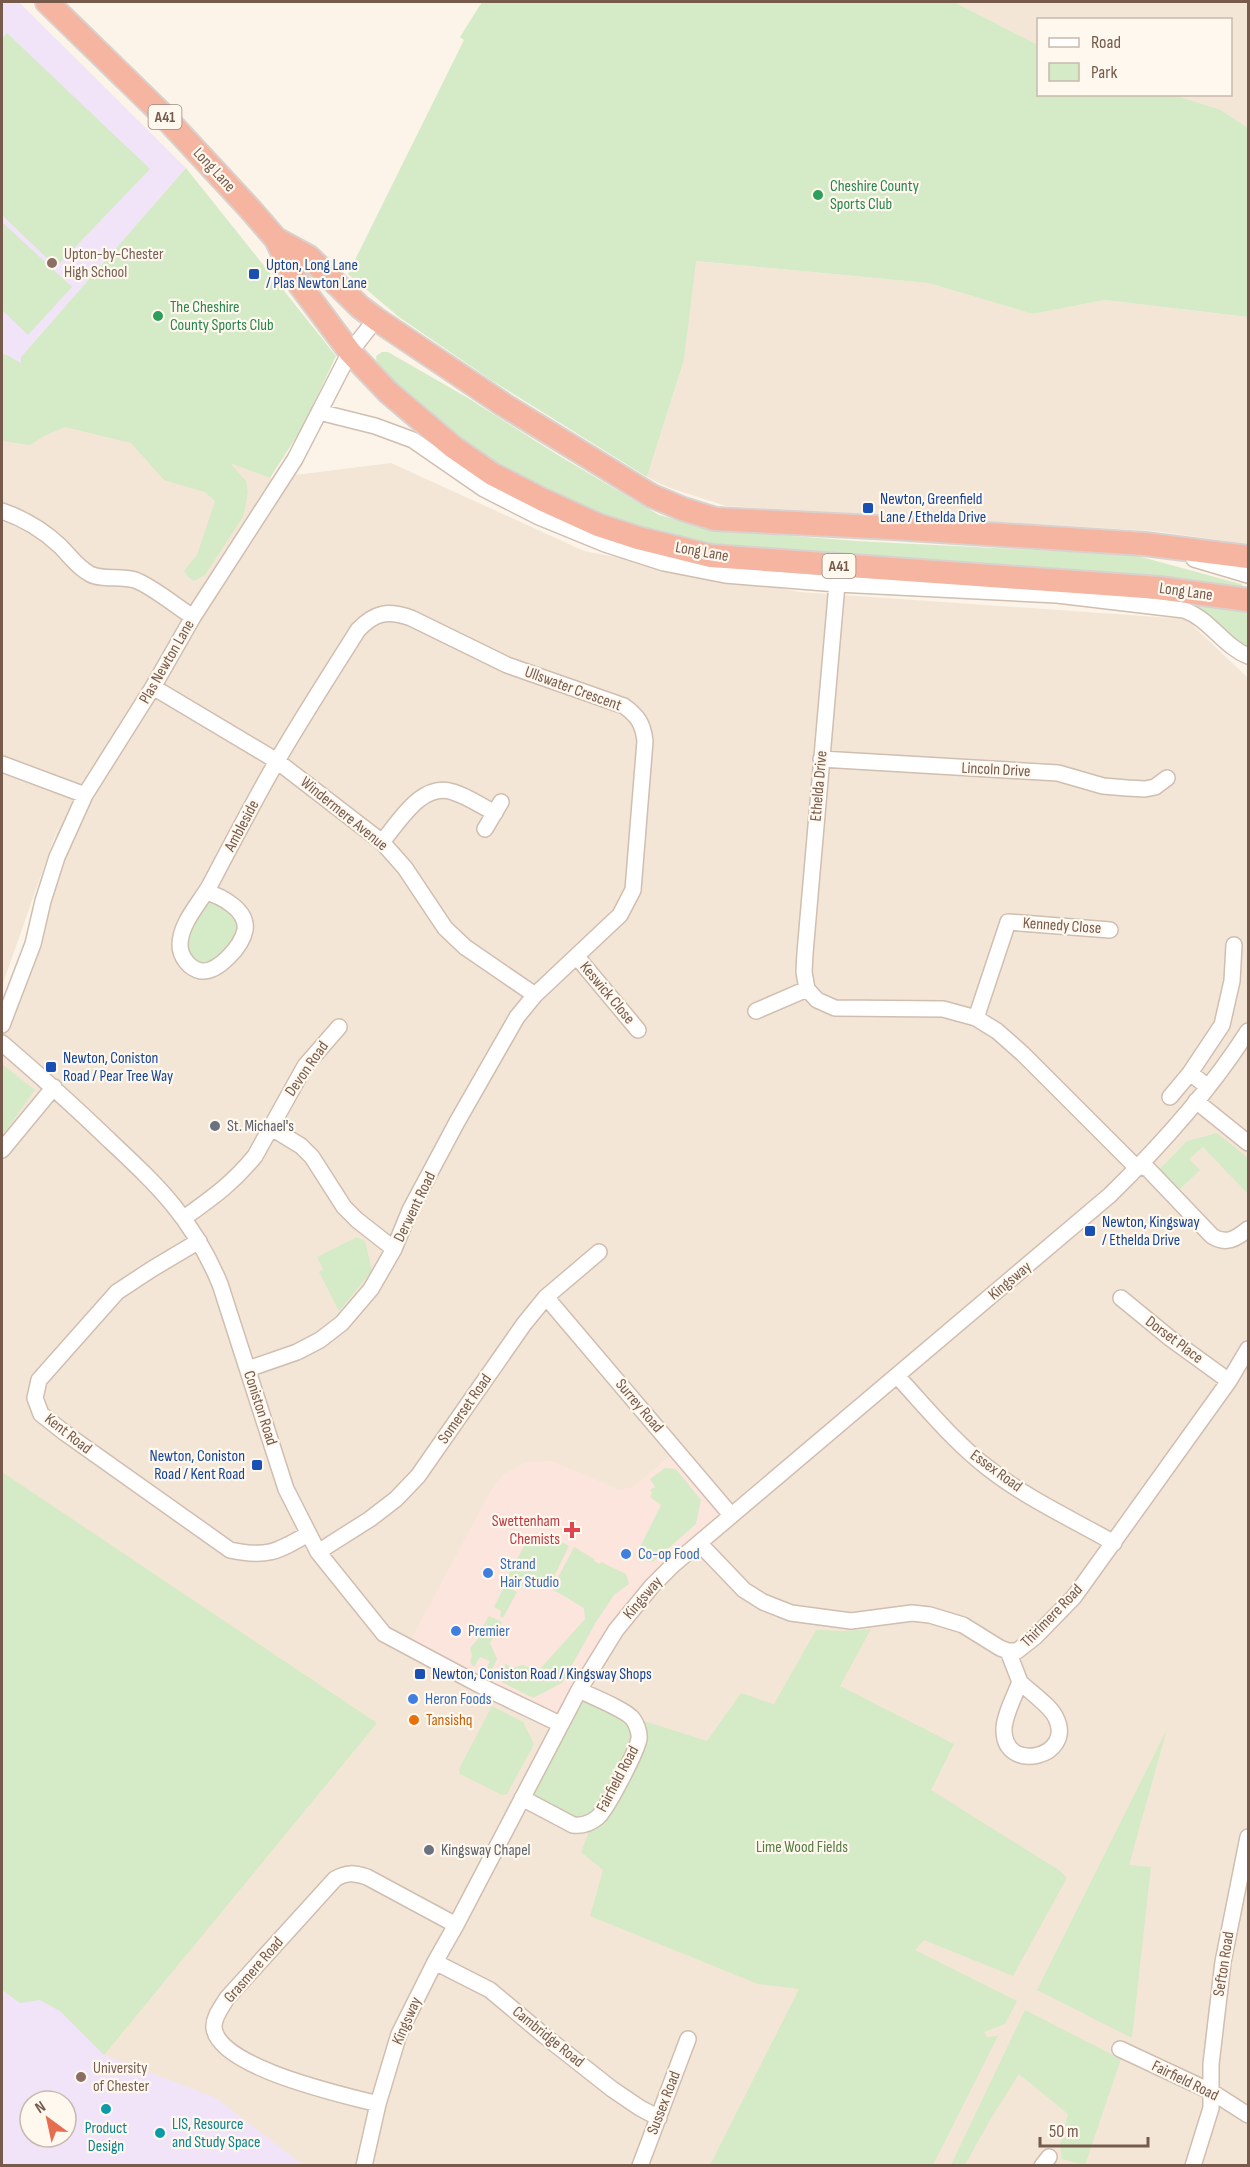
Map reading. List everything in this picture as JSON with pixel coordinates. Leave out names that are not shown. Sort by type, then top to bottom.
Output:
[{"type":"highway","name":"Long Lane","points":[[47,2],[162,114],[276,239],[294,277],[350,352],[416,417],[453,447],[492,474],[543,500],[598,525],[638,538],[711,556],[1159,588],[1248,600]]},
{"type":"highway","name":"Long Lane","points":[[276,239],[309,257],[360,307],[376,319],[504,405],[652,496],[683,509],[715,519],[1145,544],[1248,557]]},
{"type":"street","name":"Plas Newton Lane","points":[[2,1025],[33,944],[57,857],[85,795],[153,687],[193,617],[295,459],[350,352],[376,319]]},
{"type":"street","name":"Long Lane","points":[[319,412],[375,426],[413,440],[484,489],[539,517],[615,547],[664,563],[725,575],[837,584],[1058,595],[1184,610],[1196,614],[1237,651],[1248,656]]},
{"type":"street","points":[[2,511],[23,518],[39,528],[61,547],[77,566],[92,576],[120,576],[137,581],[193,617]]},
{"type":"street","points":[[1145,544],[1248,575]]},
{"type":"street","name":"Ethelda Drive","points":[[807,989],[804,972],[805,953],[837,584]]},
{"type":"street","name":"Ullswater Crescent","points":[[277,760],[358,630],[368,620],[382,614],[396,613],[411,618],[507,665],[624,706],[636,714],[643,726],[645,741],[633,890],[620,915],[535,995]]},
{"type":"street","name":"Windermere Avenue","points":[[153,687],[277,760],[382,842],[405,868],[445,928],[465,947],[535,995]]},
{"type":"street","name":"Lincoln Drive","points":[[821,759],[1058,773],[1103,786],[1145,789],[1155,787],[1167,778]]},
{"type":"street","name":"Ambleside","points":[[206,892],[217,895],[228,902],[244,921],[245,931],[233,952],[215,969],[201,971],[181,957],[180,944],[183,930],[277,760]]},
{"type":"street","points":[[2,764],[85,795]]},
{"type":"street","points":[[382,842],[420,798],[435,790],[452,791],[498,808],[485,829]]},
{"type":"street","name":"Kennedy Close","points":[[976,1018],[1008,922],[1110,930]]},
{"type":"street","points":[[1170,1097],[1190,1073],[1222,1025],[1238,955]]},
{"type":"street","name":"Keswick Close","points":[[577,957],[638,1030]]},
{"type":"street","points":[[756,1011],[807,989],[817,1000],[835,1008],[944,1009],[976,1018],[997,1031],[1132,1162],[1148,1169],[1214,1238],[1233,1240],[1248,1229]]},
{"type":"street","name":"Derwent Road","points":[[248,1369],[297,1352],[320,1340],[342,1323],[372,1289],[394,1249],[410,1210],[463,1112],[517,1017],[535,995]]},
{"type":"street","name":"Devon Road","points":[[184,1218],[237,1179],[255,1156],[305,1066],[339,1027]]},
{"type":"street","name":"Kingsway","points":[[364,2166],[378,2104],[399,2034],[560,1724],[616,1630],[635,1605],[673,1565],[731,1515],[1077,1225],[1140,1165],[1208,1087],[1248,1031]]},
{"type":"street","name":"Coniston Road","points":[[2,1043],[54,1087],[145,1172],[165,1193],[199,1241],[219,1284],[286,1489],[318,1551],[384,1634],[489,1690],[560,1724]]},
{"type":"street","points":[[1190,1073],[1208,1087]]},
{"type":"street","points":[[2,1150],[54,1087]]},
{"type":"street","points":[[1196,1101],[1248,1143]]},
{"type":"street","points":[[270,1127],[301,1146],[312,1157],[344,1207],[394,1249]]},
{"type":"street","name":"Kent Road","points":[[199,1241],[117,1292],[39,1380],[35,1398],[41,1414],[65,1433],[230,1550],[247,1554],[266,1554],[286,1547],[308,1534]]},
{"type":"street","name":"Somerset Road","points":[[318,1551],[379,1512],[396,1499],[418,1476],[524,1324],[546,1297],[598,1252]]},
{"type":"street","name":"Surrey Road","points":[[546,1297],[731,1515]]},
{"type":"street","name":"Dorset Place","points":[[1121,1298],[1171,1339],[1229,1381]]},
{"type":"street","name":"Thirlmere Road","points":[[699,1543],[744,1590],[763,1602],[791,1613],[851,1621],[912,1613],[930,1615],[963,1625],[1008,1651],[1022,1648],[1074,1597],[1229,1381],[1248,1349]]},
{"type":"street","name":"Essex Road","points":[[897,1376],[960,1444],[986,1467],[1011,1485],[1114,1543]]},
{"type":"street","points":[[1008,1651],[1020,1682],[1051,1710],[1059,1725],[1056,1742],[1051,1749],[1035,1757],[1025,1757],[1009,1747],[1003,1729],[1020,1682]]},
{"type":"street","name":"Fairfield Road","points":[[522,1798],[573,1825],[578,1825],[587,1824],[598,1817],[615,1790],[638,1740],[637,1730],[631,1717],[579,1690]]},
{"type":"street","name":"Sefton Road","points":[[1193,2166],[1211,2108],[1211,2064],[1223,1962],[1248,1838]]},
{"type":"street","name":"Grasmere Road","points":[[378,2104],[279,2076],[244,2059],[221,2044],[214,2026],[215,2018],[227,1998],[335,1879],[345,1873],[356,1873],[367,1877],[456,1925]]},
{"type":"street","name":"Cambridge Road","points":[[435,1962],[490,1990],[612,2089],[659,2118]]},
{"type":"street","name":"Sussex Road","points":[[640,2166],[688,2039]]},
{"type":"street","name":"Fairfield Road","points":[[1120,2049],[1212,2092],[1248,2115]]},
{"type":"shaded area","name":"Upton-by-Chester High School","points":[[2,2],[19,2],[186,168],[21,357],[22,400],[2,403]]},
{"type":"shaded area","points":[[954,2],[1248,2],[1248,128],[1221,110],[1178,96],[1232,96],[1232,18],[1037,18],[1037,44]]},
{"type":"shaded area","points":[[695,261],[928,283],[1033,314],[1104,300],[1248,317],[1248,544],[1154,531],[726,506],[670,488],[647,477],[684,360]]},
{"type":"shaded area","points":[[66,398],[270,478],[391,463],[584,551],[800,592],[1186,619],[1248,678],[1248,2165],[2,2165],[2,1021],[59,824],[2,986],[2,403]]},
{"type":"shaded area","points":[[677,1450],[731,1515],[652,1586],[560,1724],[407,1647],[494,1485],[504,1474],[526,1462],[552,1461],[620,1490],[633,1487]]},
{"type":"shaded area","name":"University of Chester","points":[[2,1990],[20,2002],[40,2000],[60,2011],[104,2055],[216,2098],[303,2165],[2,2165]]},
{"type":"green space","name":"Cheshire County Sports Club","points":[[482,2],[954,2],[1037,44],[1037,96],[1178,96],[1221,110],[1248,128],[1248,317],[1104,300],[1033,314],[928,283],[696,261],[684,360],[647,477],[491,380],[399,317],[348,274],[464,40],[460,37]]},
{"type":"green space","points":[[7,33],[150,169],[56,267],[2,215],[2,39]]},
{"type":"green space","points":[[186,168],[336,356],[302,428],[270,478],[230,463],[246,481],[248,493],[243,517],[205,575],[194,581],[184,571],[197,555],[215,501],[205,492],[164,480],[131,443],[65,427],[30,445],[2,441],[2,354],[21,363],[21,357]]},
{"type":"green space","points":[[2,222],[72,287],[28,335],[2,310]]},
{"type":"green space","points":[[382,352],[388,352],[468,398],[659,515],[715,530],[857,541],[1134,555],[1241,584],[1244,587],[1241,589],[775,556],[667,539],[536,491],[439,427],[377,367],[376,356]]},
{"type":"green space","points":[[1188,602],[1248,612],[1248,648],[1237,643],[1209,614],[1187,605]]},
{"type":"green space","points":[[206,892],[217,895],[245,931],[215,969],[191,966],[183,930]]},
{"type":"green space","points":[[2,1064],[35,1090],[2,1136]]},
{"type":"green space","points":[[1217,1133],[1248,1158],[1248,1194],[1203,1147],[1189,1159],[1200,1170],[1179,1190],[1188,1200],[1185,1202],[1157,1172],[1187,1141]]},
{"type":"green space","points":[[357,1237],[365,1241],[372,1271],[339,1311],[319,1272],[323,1269],[317,1257]]},
{"type":"green space","points":[[665,1468],[676,1469],[701,1500],[696,1524],[654,1561],[648,1562],[636,1555],[661,1505],[650,1497],[652,1493],[650,1490],[655,1487],[650,1479]]},
{"type":"green space","points":[[2,1472],[377,1723],[104,2055],[60,2011],[40,2000],[20,2003],[2,1990]]},
{"type":"green space","points":[[549,1535],[569,1546],[549,1587],[535,1579],[525,1581],[521,1589],[505,1580],[526,1543],[538,1543]]},
{"type":"green space","points":[[574,1547],[594,1561],[626,1574],[629,1584],[614,1595],[562,1683],[533,1698],[498,1680],[506,1664],[512,1668],[522,1665],[539,1670],[585,1619],[584,1608],[552,1589]]},
{"type":"green space","points":[[505,1585],[517,1592],[503,1618],[500,1616],[501,1611],[494,1607]]},
{"type":"green space","points":[[489,1616],[502,1622],[490,1643],[497,1659],[490,1674],[485,1672],[490,1661],[480,1657],[474,1667],[470,1662],[472,1655],[470,1648],[481,1635],[479,1633]]},
{"type":"green space","name":"Lime Wood Fields","points":[[871,1629],[840,1686],[954,1744],[931,1790],[1059,1870],[1067,1878],[1013,1976],[924,1940],[915,1950],[1017,2001],[1005,2024],[984,2032],[987,2037],[998,2036],[933,2165],[710,2165],[799,1989],[758,1984],[590,1916],[603,1870],[581,1852],[593,1821],[587,1824],[522,1798],[579,1690],[631,1717],[707,1741],[741,1693],[774,1704],[816,1630]]},
{"type":"green space","points":[[492,1706],[523,1722],[534,1744],[507,1794],[502,1795],[460,1774],[459,1769]]},
{"type":"green space","points":[[1167,1729],[1129,1865],[1151,1867],[1132,2038],[1037,1990]]},
{"type":"green space","points":[[1025,2010],[1121,2059],[1085,2165],[1062,2159],[1060,2144],[1068,2114],[1019,2074],[965,2165],[951,2165]]},
{"type":"place","name":"Cheshire County Sports Club","points":[[818,195]]},
{"type":"place","name":"Upton-by-Chester High School","points":[[52,263]]},
{"type":"place","name":"Upton, Long Lane / Plas Newton Lane","points":[[254,274]]},
{"type":"place","name":"The Cheshire County Sports Club","points":[[158,316]]},
{"type":"place","name":"Newton, Greenfield Lane / Ethelda Drive","points":[[868,508]]},
{"type":"place","name":"Newton, Coniston Road / Pear Tree Way","points":[[51,1067]]},
{"type":"place","name":"St. Michael's","points":[[215,1126]]},
{"type":"place","name":"Newton, Kingsway / Ethelda Drive","points":[[1090,1231]]},
{"type":"place","name":"Newton, Coniston Road / Kent Road","points":[[257,1465]]},
{"type":"place","name":"Swettenham Chemists","points":[[572,1530]]},
{"type":"place","name":"Co-op Food","points":[[626,1554]]},
{"type":"place","name":"Strand Hair Studio","points":[[488,1573]]},
{"type":"place","name":"Premier","points":[[456,1631]]},
{"type":"place","name":"Newton, Coniston Road / Kingsway Shops","points":[[420,1674]]},
{"type":"place","name":"Heron Foods","points":[[413,1699]]},
{"type":"place","name":"Tansishq","points":[[414,1720]]},
{"type":"place","name":"Kingsway Chapel","points":[[429,1850]]},
{"type":"place","name":"University of Chester","points":[[81,2077]]},
{"type":"place","name":"Product Design","points":[[106,2109]]},
{"type":"place","name":"LIS, Resource and Study Space","points":[[160,2133]]}]
